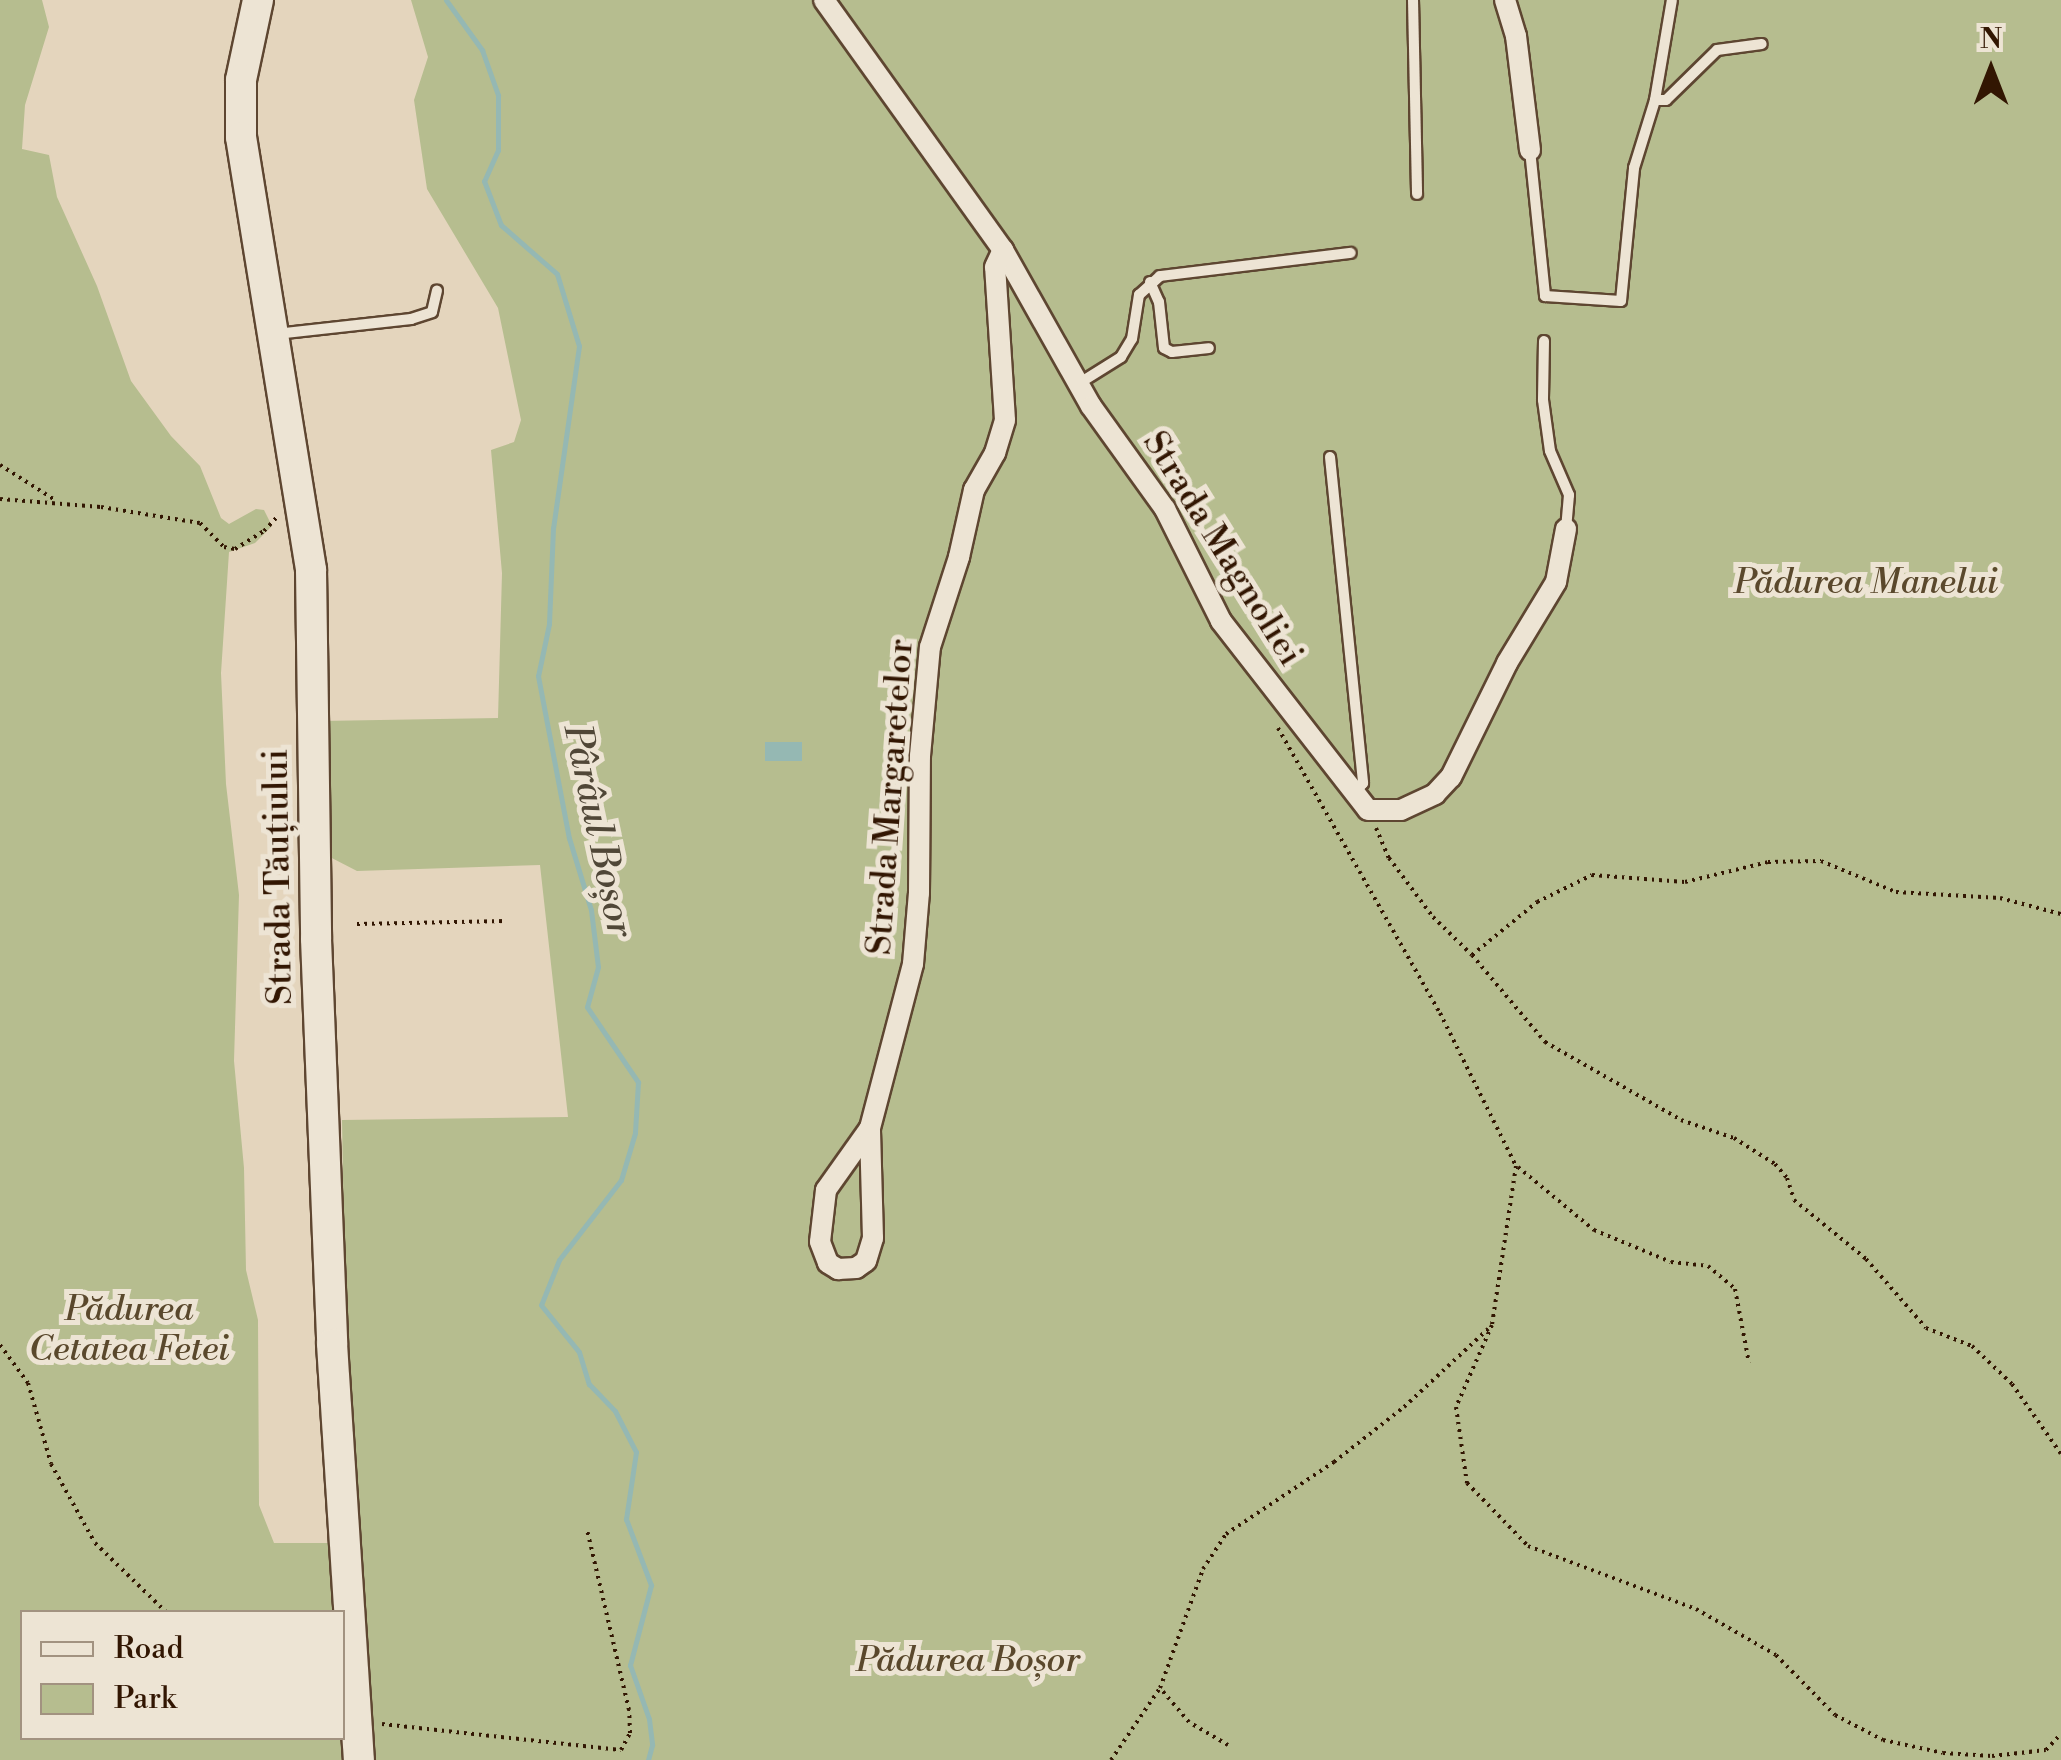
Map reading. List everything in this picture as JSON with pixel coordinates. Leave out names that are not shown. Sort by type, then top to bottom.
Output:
[{"type":"main road","name":"Strada Tăuțiului","points":[[258,0],[241,80],[241,137],[311,570],[316,939],[332,1344],[358,1760]]},
{"type":"street","points":[[824,0],[1004,250]]},
{"type":"street","points":[[1505,0],[1516,36],[1530,150]]},
{"type":"street","name":"Strada Magnoliei","points":[[1004,250],[1078,384],[1165,509],[1221,621],[1361,802]]},
{"type":"street","name":"Strada Margaretelor","points":[[870,1128],[826,1190],[820,1242],[828,1263],[838,1269],[856,1268],[866,1261],[873,1238],[870,1128],[912,964],[919,893],[920,756],[930,646],[960,557],[974,490],[996,452],[1005,420],[995,267],[1004,250]]},
{"type":"street","points":[[1361,802],[1401,810],[1434,794],[1451,776],[1507,662],[1556,582],[1566,529]]},
{"type":"lane","points":[[1412,0],[1416,194]]},
{"type":"lane","points":[[1530,150],[1545,296],[1616,304],[1623,297],[1634,168],[1655,100],[1672,0]]},
{"type":"lane","points":[[1655,100],[1666,100],[1717,50],[1762,44]]},
{"type":"lane","points":[[1078,384],[1120,357],[1132,340],[1139,296],[1160,276],[1351,253]]},
{"type":"lane","points":[[1150,282],[1159,302],[1164,348],[1172,352],[1210,348]]},
{"type":"lane","points":[[275,334],[411,319],[432,312],[437,290]]},
{"type":"lane","points":[[1544,341],[1543,400],[1550,451],[1569,495],[1566,529]]},
{"type":"lane","points":[[1330,458],[1364,783],[1361,802]]},
{"type":"path","points":[[0,465],[58,503]]},
{"type":"path","points":[[0,499],[200,523],[224,547],[234,549],[264,531],[300,484]]},
{"type":"path","points":[[1273,718],[1353,866],[1440,1013],[1516,1166],[1594,1230],[1671,1262],[1708,1266],[1735,1289],[1748,1363]]},
{"type":"path","points":[[1361,802],[1389,858],[1433,917],[1472,955],[1545,1042],[1682,1120],[1734,1138],[1775,1164],[1787,1178],[1794,1200],[1866,1260],[1926,1328],[1972,1346],[2012,1384],[2061,1454]]},
{"type":"path","points":[[1472,955],[1537,902],[1592,875],[1685,882],[1768,862],[1820,861],[1896,892],[2000,898],[2061,914]]},
{"type":"path","points":[[357,924],[506,921]]},
{"type":"path","points":[[1516,1166],[1492,1325],[1456,1407],[1467,1483],[1528,1546],[1696,1609],[1776,1654],[1835,1715],[1883,1740],[1943,1753],[1992,1756],[2046,1750],[2061,1734]]},
{"type":"path","points":[[1111,1760],[1160,1688],[1203,1569],[1226,1534],[1334,1462],[1404,1407],[1492,1325]]},
{"type":"path","points":[[0,1345],[28,1383],[51,1464],[96,1544],[164,1610]]},
{"type":"path","points":[[358,1722],[621,1750],[630,1732],[629,1710],[587,1529]]},
{"type":"path","points":[[1160,1688],[1189,1722],[1228,1746]]},
{"type":"green space","points":[[0,0],[42,0],[49,27],[25,105],[22,149],[49,155],[57,197],[97,286],[131,381],[171,436],[200,466],[221,518],[229,524],[256,509],[264,510],[272,526],[255,543],[229,552],[221,673],[226,784],[239,895],[234,1061],[244,1168],[246,1270],[258,1320],[259,1505],[274,1543],[357,1543],[346,1358],[342,1120],[568,1117],[540,865],[357,871],[324,854],[321,721],[498,718],[502,573],[491,450],[514,442],[521,420],[498,308],[427,189],[414,100],[428,57],[411,0],[2061,0],[2061,1760],[0,1760]]},
{"type":"water","points":[[765,742],[802,742],[802,761],[765,761]]},
{"type":"waterway","name":"Pârâul Boșor","points":[[446,0],[482,50],[498,95],[498,150],[484,181],[501,225],[557,274],[579,346],[553,528],[549,624],[538,676],[569,838],[591,910],[598,967],[587,1007],[638,1082],[635,1133],[621,1180],[559,1260],[541,1305],[579,1352],[589,1384],[615,1411],[636,1452],[626,1519],[651,1585],[630,1665],[649,1719],[652,1745],[648,1760]]},
{"type":"park label","name":"Pădurea Manelui","points":[[1866,583]]},
{"type":"park label","name":"Pădurea Cetatea Fetei","points":[[129,1330]]},
{"type":"park label","name":"Pădurea Boșor","points":[[968,1661]]}]
